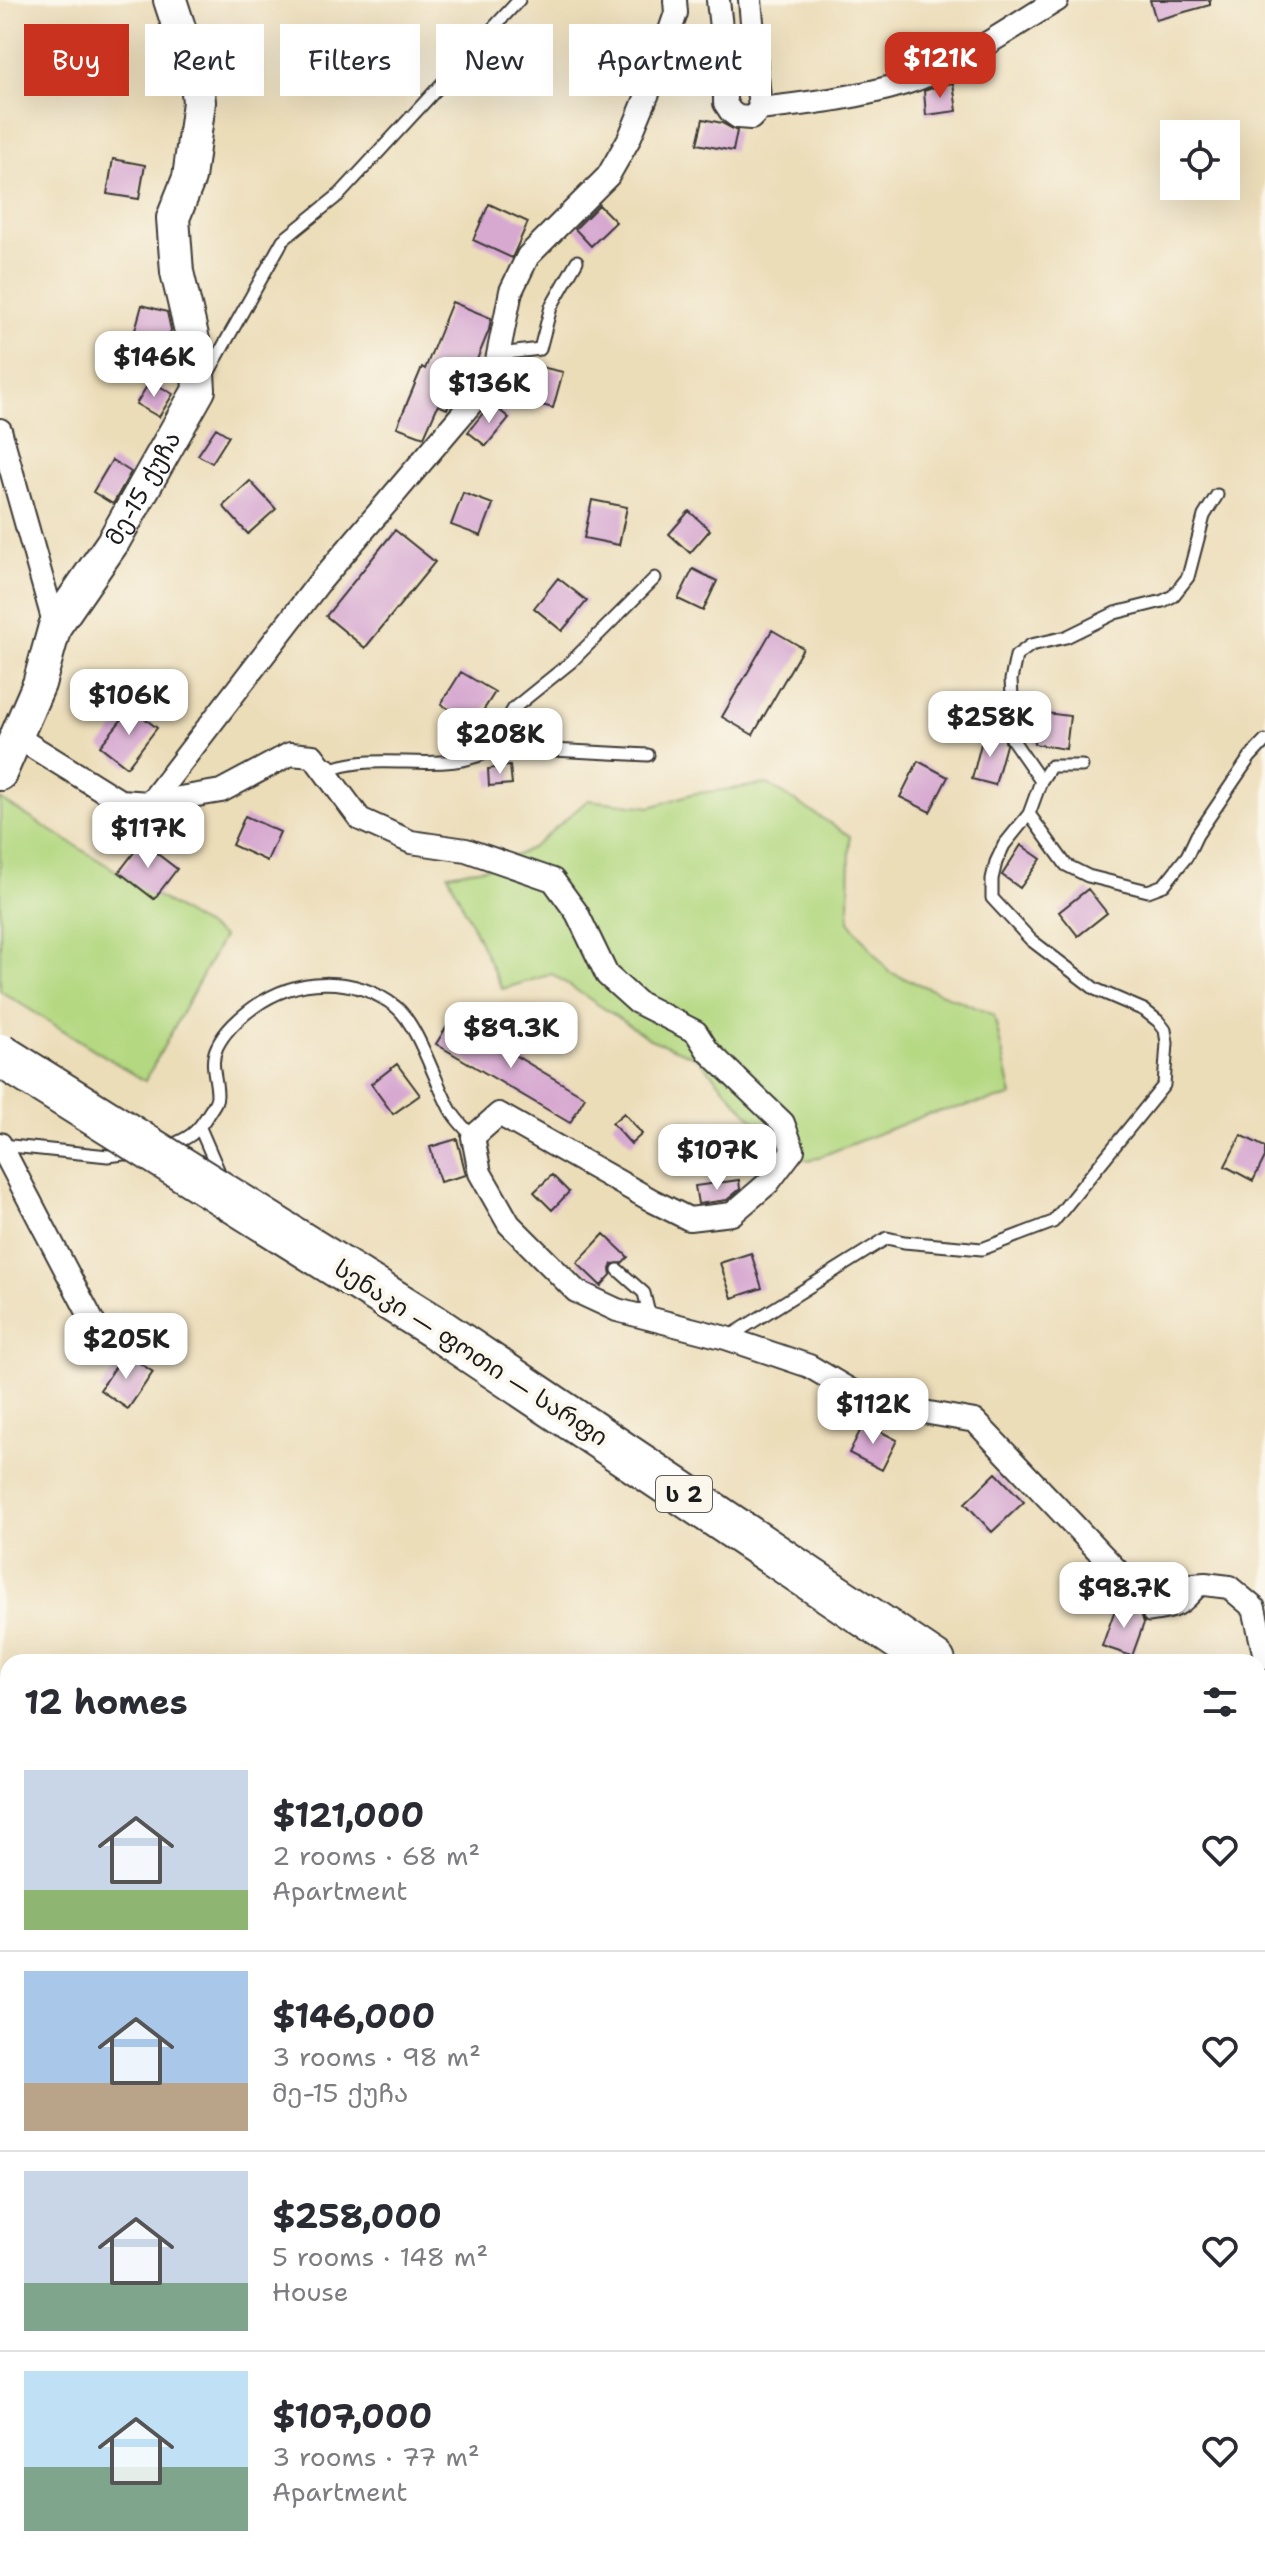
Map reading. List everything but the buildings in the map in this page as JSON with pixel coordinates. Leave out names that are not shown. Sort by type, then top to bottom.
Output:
[{"type":"highway","name":"სენაკი — ფოთი — სარფი","points":[[0,1055],[433,1326],[922,1654]]},
{"type":"street","points":[[170,0],[197,83],[199,102],[189,178],[173,218],[177,272],[197,357],[199,390]]},
{"type":"street","points":[[150,803],[318,584],[475,399],[495,370],[511,291],[528,256],[608,176],[629,139],[651,86],[676,13],[675,0]]},
{"type":"street","points":[[718,0],[725,65],[725,103],[738,117],[751,118],[760,109],[846,98],[908,83],[963,57],[1057,0]]},
{"type":"street","points":[[750,0],[760,109]]},
{"type":"street","name":"მე-15 ქუჩა","points":[[0,774],[39,684],[55,626],[113,542],[199,390]]},
{"type":"street","points":[[0,430],[55,626]]},
{"type":"street","points":[[17,737],[120,801],[150,803],[221,791],[290,754],[313,756],[360,819],[411,842],[466,850],[553,880],[577,913],[607,975],[637,1002],[696,1032],[708,1051],[783,1123],[793,1150],[768,1183],[732,1214],[689,1219],[499,1114],[473,1137],[480,1173],[509,1224],[520,1236],[576,1291],[617,1310],[726,1338],[809,1366],[872,1403],[975,1421],[1126,1580],[1166,1587],[1205,1584],[1229,1587],[1254,1608],[1264,1654]]},
{"type":"street","points":[[1,1144],[101,1337]]},
{"type":"lane","points":[[199,390],[283,240],[340,194],[519,0]]},
{"type":"lane","points":[[500,354],[540,349],[551,307],[577,261]]},
{"type":"lane","points":[[1041,781],[1012,739],[1011,680],[1016,656],[1031,645],[1066,637],[1115,613],[1173,596],[1188,577],[1204,516],[1217,495]]},
{"type":"lane","points":[[496,747],[498,735],[514,708],[571,662],[655,578]]},
{"type":"lane","points":[[1029,814],[1066,865],[1088,876],[1148,891],[1164,885],[1187,856],[1197,835],[1250,757],[1265,741]]},
{"type":"lane","points":[[313,756],[335,768],[351,762],[439,762],[482,756],[496,747],[648,755]]},
{"type":"lane","points":[[726,1338],[887,1238],[982,1249],[1053,1222],[1164,1085],[1167,1043],[1165,1030],[1158,1021],[1144,1010],[1095,989],[1031,940],[992,898],[996,862],[1004,845],[1029,814],[1041,781],[1051,766],[1082,766]]},
{"type":"lane","points":[[1,1144],[108,1156],[155,1151],[187,1139],[200,1128],[218,1098],[212,1062],[218,1046],[235,1021],[270,996],[293,987],[323,982],[371,992],[397,1008],[408,1022],[451,1112],[473,1137]]},
{"type":"lane","points":[[200,1128],[222,1181],[216,1203]]},
{"type":"lane","points":[[618,1270],[644,1293],[650,1318]]},
{"type":"lane","points":[[1149,1616],[1183,1609],[1205,1584]]},
{"type":"green space","points":[[768,784],[850,836],[849,921],[889,972],[994,1015],[1012,1096],[928,1114],[809,1161],[779,1149],[698,1058],[650,1039],[552,974],[502,989],[448,874],[495,866],[533,847],[588,800],[651,807],[691,794]]},
{"type":"green space","points":[[0,799],[223,937],[145,1081],[0,991]]}]
